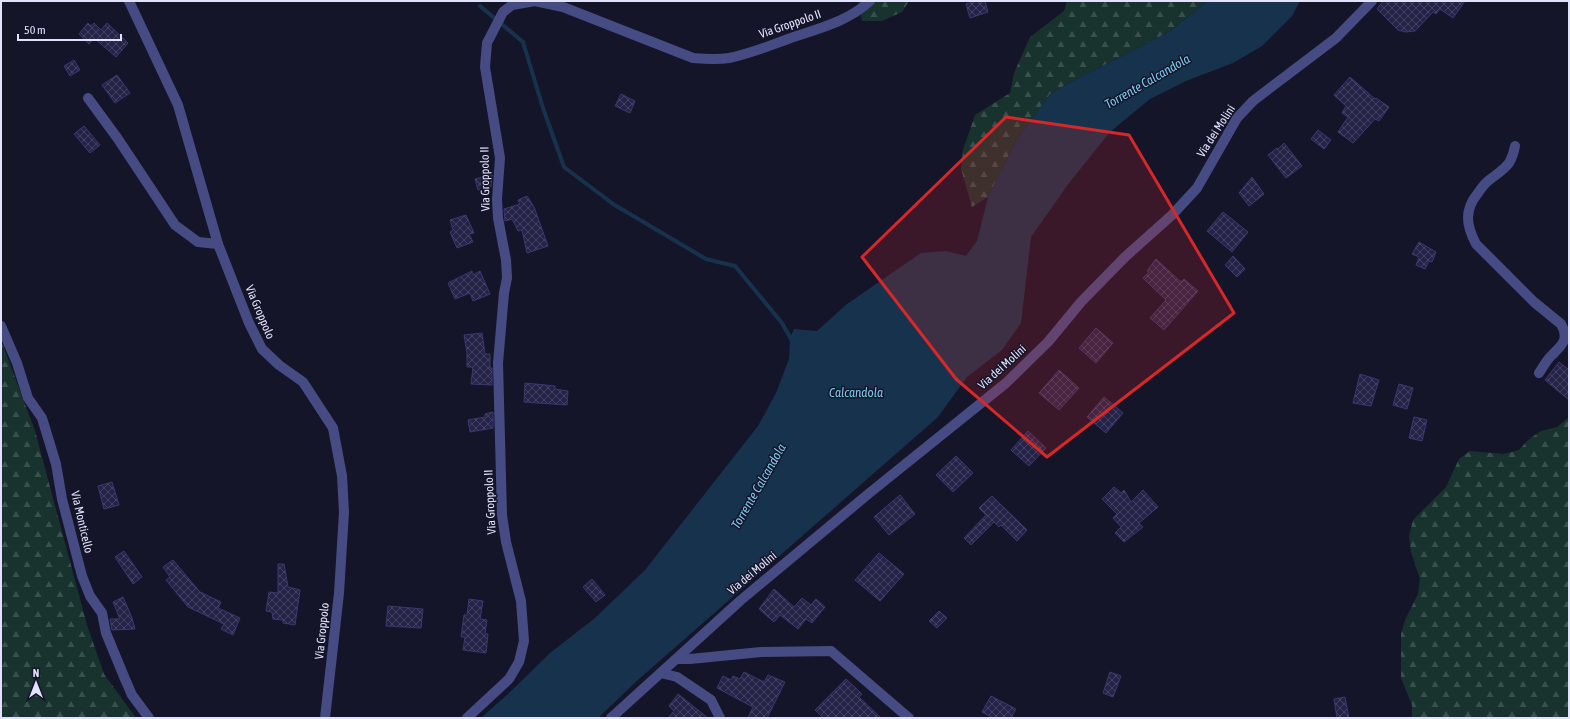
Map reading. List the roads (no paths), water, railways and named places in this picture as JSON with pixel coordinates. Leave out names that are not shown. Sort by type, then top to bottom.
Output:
[{"type":"street","name":"Via Groppolo","points":[[129,1],[178,105],[218,244],[249,323],[262,349],[279,365],[303,382],[334,428],[342,476],[344,512],[339,593],[325,718]]},
{"type":"street","name":"Via Groppolo II","points":[[467,718],[510,679],[519,662],[524,641],[521,601],[506,542],[502,515],[498,363],[504,293],[507,278],[506,260],[498,218],[497,199],[500,158],[485,67],[487,43],[495,25],[503,12],[512,5],[534,1],[563,8],[693,58],[712,60],[731,57],[765,47],[846,18],[863,8],[870,1]]},
{"type":"street","name":"Via dei Molini","points":[[611,718],[752,590],[1006,383],[1048,342],[1087,296],[1125,257],[1172,214],[1197,188],[1237,118],[1253,101],[1336,38],[1372,1]]},
{"type":"street","points":[[88,98],[118,139],[175,225],[198,242],[218,244]]},
{"type":"street","points":[[1515,146],[1509,164],[1486,182],[1473,198],[1468,215],[1468,228],[1476,244],[1534,302],[1561,324],[1564,329],[1566,335],[1562,347],[1549,357],[1539,373]]},
{"type":"street","name":"Via Monticello","points":[[1,326],[28,398],[42,418],[56,464],[62,499],[82,576],[90,596],[102,613],[106,633],[132,695],[149,718]]},
{"type":"street","points":[[677,659],[761,652],[831,651],[910,718]]},
{"type":"street","points":[[661,673],[677,677],[711,700],[720,718]]},
{"type":"water","name":"Calcandola","points":[[1208,1],[1300,1],[1292,16],[1262,46],[1233,63],[1186,81],[1150,99],[1110,132],[1069,183],[1031,237],[1021,323],[1002,350],[967,377],[938,417],[639,679],[598,718],[481,718],[550,653],[595,618],[645,570],[758,426],[776,393],[789,359],[790,338],[794,329],[817,331],[847,304],[921,253],[946,251],[966,256],[977,241],[988,197],[1016,141],[1050,94],[1167,33]]},
{"type":"waterway","points":[[480,6],[523,42],[543,108],[564,167],[613,204],[706,259],[735,266],[782,323],[792,341]]},
{"type":"water label","name":"Torrente Calcandola","points":[[1147,81]]},
{"type":"water label","name":"Torrente Calcandola","points":[[758,486]]}]
